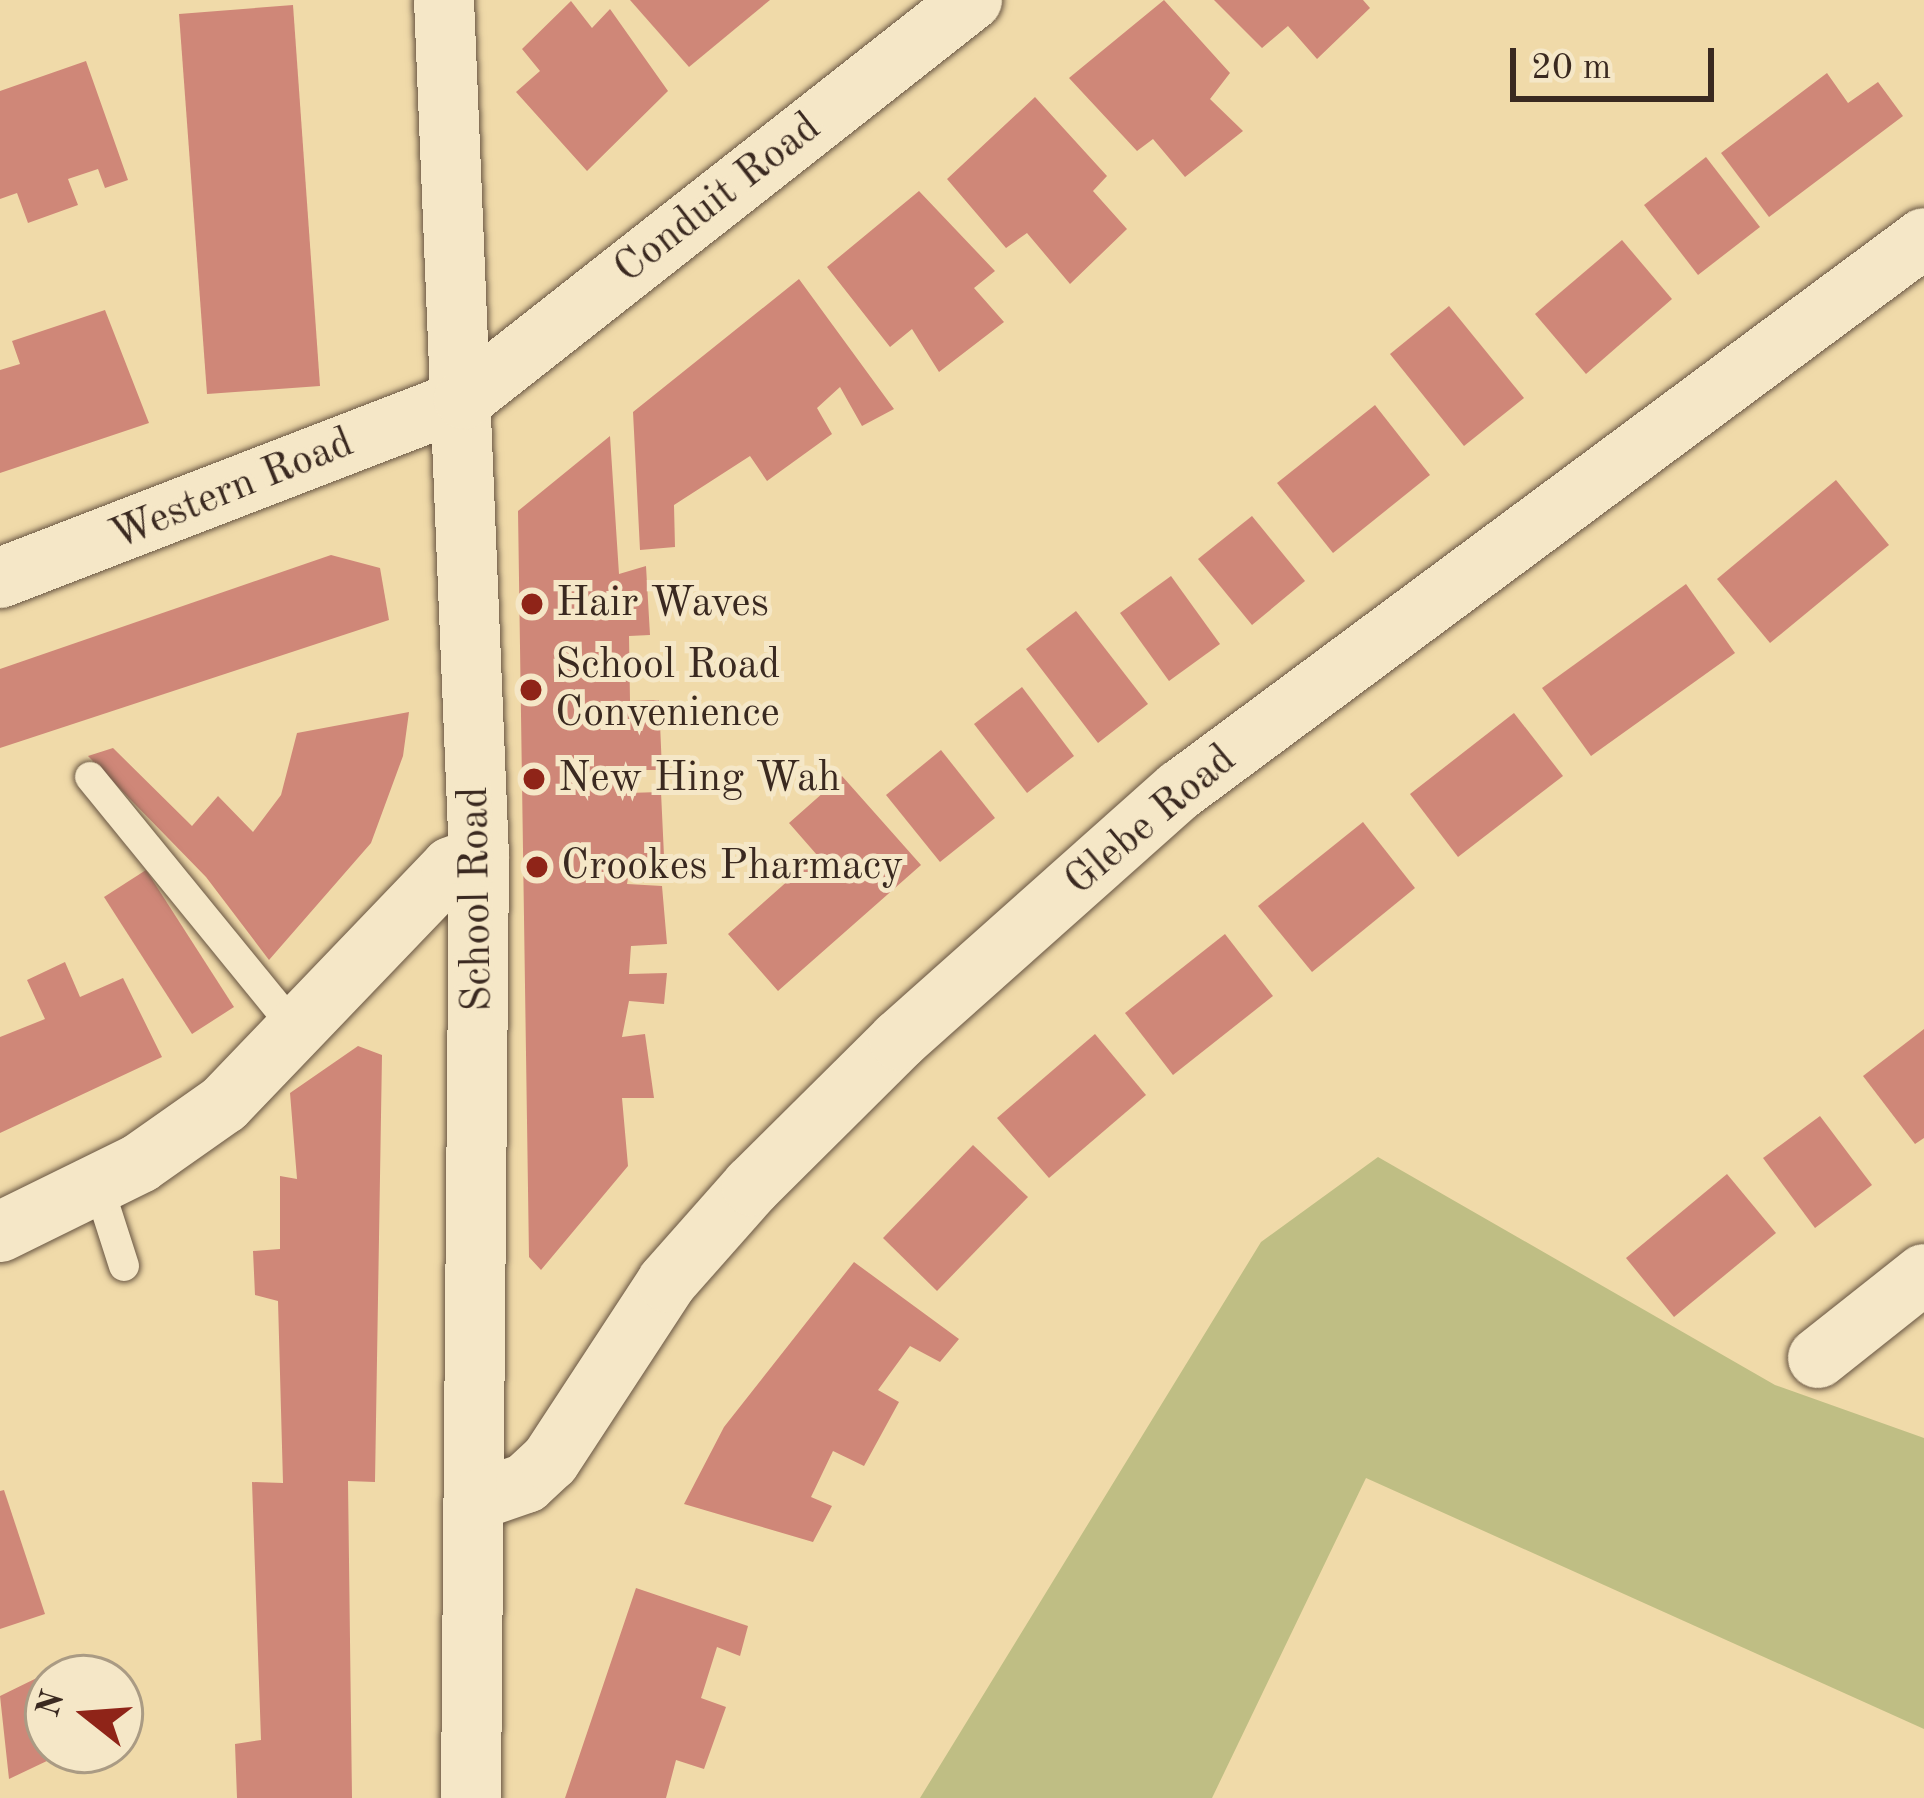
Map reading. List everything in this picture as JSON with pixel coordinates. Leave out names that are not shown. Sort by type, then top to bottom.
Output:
[{"type":"street","name":"School Road","points":[[444,0],[464,399],[479,857],[471,1798]]},
{"type":"street","name":"Conduit Road","points":[[464,399],[972,0]]},
{"type":"street","name":"Glebe Road","points":[[477,1500],[526,1483],[550,1461],[667,1282],[752,1186],[898,1040],[1162,806],[1924,238]]},
{"type":"street","name":"Western Road","points":[[0,578],[464,399]]},
{"type":"street","points":[[0,1232],[98,1184],[224,1104],[451,867],[479,857]]},
{"type":"street","points":[[1818,1358],[1924,1274]]},
{"type":"lane","points":[[90,777],[296,1028]]},
{"type":"lane","points":[[98,1184],[124,1266]]},
{"type":"shaded area","points":[[1378,1157],[1775,1385],[1924,1438],[1924,1729],[1366,1478],[1212,1798],[920,1798],[1261,1242]]},
{"type":"building","points":[[630,0],[770,0],[689,67]]},
{"type":"building","points":[[1164,0],[1230,73],[1210,99],[1243,131],[1185,177],[1153,139],[1137,151],[1069,78]]},
{"type":"building","points":[[1214,0],[1363,0],[1370,8],[1317,59],[1288,26],[1262,48]]},
{"type":"building","points":[[571,1],[592,28],[610,9],[668,91],[587,171],[516,92],[540,71],[522,49]]},
{"type":"building","points":[[293,5],[320,386],[207,394],[179,14]]},
{"type":"building","points":[[86,61],[128,180],[105,188],[98,169],[68,179],[78,205],[28,223],[17,193],[0,199],[0,91]]},
{"type":"building","points":[[1827,73],[1848,103],[1878,82],[1903,116],[1769,217],[1721,153]]},
{"type":"building","points":[[1035,97],[1107,176],[1093,191],[1127,229],[1070,284],[1027,233],[1006,248],[947,179]]},
{"type":"building","points":[[1706,157],[1760,227],[1698,275],[1644,205]]},
{"type":"building","points":[[919,191],[995,271],[974,288],[1004,322],[939,372],[912,329],[890,347],[827,267]]},
{"type":"building","points":[[1622,240],[1672,299],[1586,374],[1535,314]]},
{"type":"building","points":[[799,279],[894,409],[862,426],[840,387],[817,408],[832,434],[767,481],[750,456],[674,505],[675,547],[640,550],[633,412]]},
{"type":"building","points":[[1449,306],[1524,398],[1464,446],[1390,354]]},
{"type":"building","points":[[105,310],[149,423],[0,473],[0,370],[20,364],[12,341]]},
{"type":"building","points":[[1375,405],[1430,475],[1333,553],[1277,483]]},
{"type":"building","points":[[610,436],[619,574],[646,566],[650,635],[629,636],[630,701],[659,700],[662,770],[630,770],[628,793],[661,792],[664,856],[631,859],[627,884],[662,886],[667,944],[631,946],[629,974],[667,973],[664,1004],[629,1001],[622,1037],[645,1034],[654,1098],[622,1098],[628,1166],[541,1270],[529,1257],[518,511]]},
{"type":"building","points":[[1836,480],[1889,545],[1770,643],[1717,579]]},
{"type":"building","points":[[1252,516],[1305,581],[1252,625],[1198,559]]},
{"type":"building","points":[[331,555],[380,568],[389,620],[0,748],[0,669]]},
{"type":"building","points":[[1171,576],[1220,644],[1169,681],[1120,613]]},
{"type":"building","points":[[1686,584],[1735,653],[1591,756],[1542,688]]},
{"type":"building","points":[[1076,611],[1148,704],[1098,743],[1026,649]]},
{"type":"building","points":[[1022,687],[1074,756],[1027,793],[974,724]]},
{"type":"building","points":[[409,712],[403,756],[371,843],[269,960],[206,877],[88,756],[113,748],[192,826],[218,796],[253,832],[281,795],[297,733]]},
{"type":"building","points":[[1514,713],[1563,776],[1458,857],[1410,794]]},
{"type":"building","points":[[941,750],[995,818],[940,862],[886,795]]},
{"type":"building","points":[[842,776],[921,865],[778,991],[728,934],[817,855],[789,823]]},
{"type":"building","points":[[1363,822],[1415,888],[1312,972],[1258,906]]},
{"type":"building","points":[[146,870],[234,1007],[192,1034],[104,897]]},
{"type":"building","points":[[1225,934],[1273,996],[1173,1075],[1125,1013]]},
{"type":"building","points":[[65,962],[80,997],[123,978],[162,1057],[0,1133],[0,1037],[45,1019],[27,980]]},
{"type":"building","points":[[1924,1029],[1924,1138],[1915,1144],[1863,1076]]},
{"type":"building","points":[[1095,1034],[1146,1095],[1049,1178],[997,1118]]},
{"type":"building","points":[[358,1046],[382,1055],[375,1482],[348,1481],[352,1798],[237,1798],[235,1744],[261,1740],[252,1482],[283,1483],[278,1301],[255,1295],[253,1251],[280,1249],[280,1176],[297,1179],[290,1093]]},
{"type":"building","points":[[1820,1116],[1872,1185],[1815,1228],[1763,1158]]},
{"type":"building","points":[[973,1145],[1028,1197],[937,1291],[883,1238]]},
{"type":"building","points":[[1727,1174],[1776,1233],[1674,1317],[1626,1258]]},
{"type":"building","points":[[854,1262],[959,1339],[940,1362],[910,1346],[878,1390],[899,1402],[864,1466],[833,1451],[811,1497],[832,1506],[813,1542],[684,1504],[724,1427]]},
{"type":"building","points":[[4,1490],[45,1614],[0,1629],[0,1491]]},
{"type":"building","points":[[636,1588],[748,1626],[740,1656],[717,1647],[701,1698],[726,1707],[704,1769],[676,1760],[666,1798],[565,1798]]},
{"type":"building","points":[[24,1684],[24,1772],[9,1779],[0,1696]]},
{"type":"place","name":"Hair Waves","points":[[532,604]]},
{"type":"place","name":"School Road Convenience","points":[[531,690]]},
{"type":"place","name":"New Hing Wah","points":[[534,779]]},
{"type":"place","name":"Crookes Pharmacy","points":[[537,867]]}]
